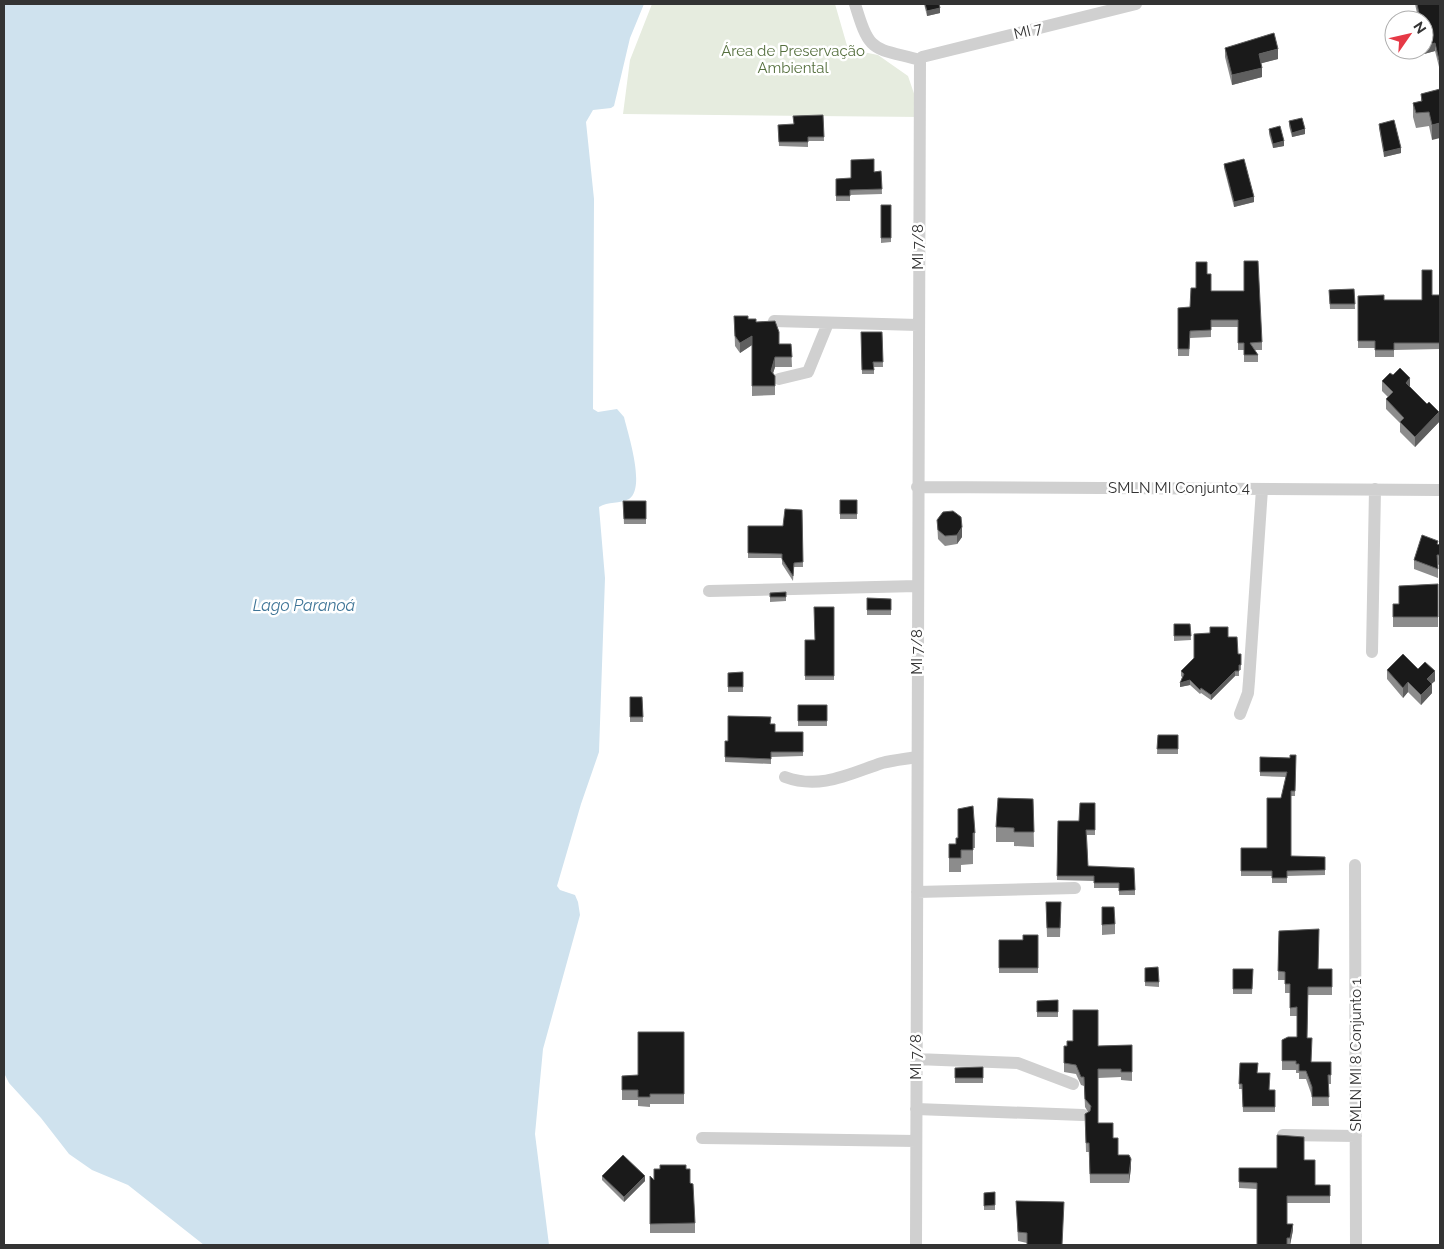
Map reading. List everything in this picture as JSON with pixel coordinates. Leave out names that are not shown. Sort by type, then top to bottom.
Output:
[{"type":"street","points":[[855,4],[864,34],[870,44],[878,48],[920,59]]},
{"type":"street","name":"MI 7","points":[[920,59],[1136,4]]},
{"type":"street","name":"MI 7/8","points":[[916,1245],[917,487],[920,59]]},
{"type":"street","points":[[774,321],[918,325]]},
{"type":"street","points":[[779,379],[805,374],[811,369],[828,323]]},
{"type":"street","name":"SMLN MI Conjunto 4","points":[[917,487],[1440,490]]},
{"type":"street","points":[[1240,714],[1248,693],[1262,489]]},
{"type":"street","points":[[1372,652],[1375,489]]},
{"type":"street","points":[[708,591],[917,586]]},
{"type":"street","points":[[785,777],[813,783],[831,781],[885,762],[917,757]]},
{"type":"street","name":"SMLN MI 8 Conjunto 1","points":[[1356,866],[1356,1245]]},
{"type":"street","points":[[917,892],[1075,888]]},
{"type":"street","points":[[916,1059],[1018,1063],[1074,1084]]},
{"type":"street","points":[[916,1109],[1083,1115]]},
{"type":"street","points":[[1283,1135],[1356,1136]]},
{"type":"street","points":[[702,1138],[916,1141]]},
{"type":"green space","name":"Área de Preservação Ambiental","points":[[652,4],[835,4],[848,49],[878,55],[908,76],[922,117],[623,114],[630,60]]},
{"type":"water","name":"Lago Paranoá","points":[[4,4],[644,4],[630,38],[614,106],[593,110],[586,122],[594,199],[593,409],[598,412],[617,409],[624,417],[632,448],[636,484],[634,493],[629,499],[599,507],[605,578],[599,752],[581,804],[557,886],[560,890],[575,895],[580,915],[543,1049],[535,1134],[549,1245],[204,1245],[128,1185],[92,1170],[69,1154],[41,1118],[9,1083],[4,1073]]},
{"type":"building","points":[[925,4],[939,4],[940,8],[927,11]]},
{"type":"building","points":[[1417,4],[1440,4],[1439,60],[1434,43],[1434,10],[1418,10]]},
{"type":"building","points":[[1274,33],[1278,49],[1259,54],[1262,68],[1232,75],[1225,48]]},
{"type":"building","points":[[1440,89],[1440,123],[1432,125],[1429,112],[1416,113],[1413,103],[1422,101],[1421,94]]},
{"type":"building","points":[[823,115],[824,137],[808,137],[808,142],[779,142],[778,125],[794,124],[793,116]]},
{"type":"building","points":[[1302,118],[1305,129],[1292,133],[1289,121]]},
{"type":"building","points":[[1394,120],[1401,148],[1384,152],[1379,124]]},
{"type":"building","points":[[1280,126],[1284,141],[1273,144],[1269,129]]},
{"type":"building","points":[[874,159],[874,172],[881,171],[882,189],[850,190],[850,196],[836,196],[836,179],[851,178],[851,160]]},
{"type":"building","points":[[1244,159],[1254,197],[1234,202],[1224,164]]},
{"type":"building","points":[[881,205],[891,205],[891,238],[881,238]]},
{"type":"building","points":[[1244,261],[1258,261],[1262,342],[1250,343],[1258,355],[1244,355],[1244,343],[1238,343],[1238,320],[1211,320],[1211,330],[1190,331],[1189,349],[1178,349],[1178,308],[1190,307],[1191,288],[1196,288],[1196,262],[1207,262],[1207,274],[1211,274],[1211,291],[1244,291]]},
{"type":"building","points":[[1422,270],[1432,270],[1432,295],[1440,295],[1440,343],[1394,343],[1394,350],[1375,350],[1375,341],[1358,341],[1358,296],[1384,295],[1384,300],[1422,300]]},
{"type":"building","points":[[1354,289],[1355,304],[1330,304],[1329,290]]},
{"type":"building","points":[[734,316],[748,316],[748,319],[756,319],[756,322],[775,321],[779,332],[779,344],[791,344],[792,357],[775,357],[771,371],[775,376],[775,386],[752,386],[752,336],[740,343],[735,336]]},
{"type":"building","points":[[861,332],[882,332],[883,362],[873,362],[874,370],[862,370]]},
{"type":"building","points":[[1400,368],[1410,378],[1406,383],[1427,404],[1429,402],[1439,412],[1415,437],[1400,422],[1404,418],[1386,399],[1393,392],[1382,381],[1390,373],[1393,375]]},
{"type":"building","points":[[840,500],[857,500],[857,514],[840,514]]},
{"type":"building","points":[[623,501],[646,501],[646,519],[624,519]]},
{"type":"building","points":[[785,509],[802,510],[803,562],[794,563],[793,576],[782,559],[782,554],[748,553],[748,526],[783,526]]},
{"type":"building","points":[[953,511],[961,517],[962,527],[957,535],[945,536],[938,530],[937,520],[943,512]]},
{"type":"building","points":[[1422,535],[1438,541],[1437,544],[1440,545],[1440,555],[1437,555],[1438,569],[1414,560]]},
{"type":"building","points":[[1438,584],[1438,617],[1393,617],[1393,604],[1399,604],[1399,586]]},
{"type":"building","points":[[786,592],[786,597],[770,597],[770,593]]},
{"type":"building","points":[[867,598],[891,599],[891,610],[867,610]]},
{"type":"building","points":[[814,607],[834,607],[834,676],[805,676],[805,640],[815,640]]},
{"type":"building","points":[[1174,624],[1190,624],[1191,636],[1174,636]]},
{"type":"building","points":[[1210,627],[1228,627],[1228,637],[1237,637],[1238,654],[1241,654],[1239,671],[1235,671],[1211,695],[1201,688],[1200,690],[1190,680],[1180,683],[1184,674],[1181,671],[1194,658],[1194,634],[1210,633]]},
{"type":"building","points":[[1403,654],[1418,669],[1425,662],[1435,671],[1427,679],[1432,684],[1421,695],[1408,682],[1403,688],[1387,670]]},
{"type":"building","points":[[743,672],[743,687],[728,687],[728,673]]},
{"type":"building","points":[[630,697],[642,697],[643,717],[630,717]]},
{"type":"building","points":[[798,705],[827,705],[827,721],[798,721]]},
{"type":"building","points":[[728,716],[771,717],[770,724],[775,724],[775,732],[803,732],[803,752],[771,752],[771,759],[725,757],[725,741],[728,741]]},
{"type":"building","points":[[1158,735],[1178,735],[1178,749],[1157,749]]},
{"type":"building","points":[[1290,755],[1296,755],[1295,791],[1291,791],[1291,856],[1325,857],[1325,870],[1287,871],[1287,878],[1272,878],[1272,871],[1241,871],[1241,848],[1267,848],[1267,798],[1281,798],[1287,772],[1260,772],[1260,757],[1290,758]]},
{"type":"building","points":[[998,798],[1033,799],[1034,832],[1014,832],[1014,828],[996,827]]},
{"type":"building","points":[[1080,803],[1095,803],[1095,830],[1086,830],[1088,866],[1134,868],[1135,890],[1119,891],[1119,883],[1094,883],[1094,876],[1057,876],[1058,821],[1079,821]]},
{"type":"building","points":[[973,806],[975,833],[973,833],[973,850],[961,850],[961,858],[949,858],[949,844],[956,844],[956,838],[958,838],[958,809]]},
{"type":"building","points":[[1046,902],[1061,902],[1060,928],[1047,928]]},
{"type":"building","points":[[1102,907],[1114,907],[1115,924],[1102,925]]},
{"type":"building","points":[[1319,929],[1318,969],[1332,969],[1332,987],[1308,987],[1307,1038],[1312,1038],[1311,1062],[1331,1062],[1331,1075],[1328,1075],[1329,1097],[1312,1097],[1312,1087],[1306,1071],[1299,1071],[1299,1064],[1296,1064],[1296,1061],[1282,1061],[1282,1040],[1288,1037],[1297,1037],[1297,1007],[1290,1008],[1290,984],[1285,984],[1285,972],[1278,971],[1279,931]]},
{"type":"building","points":[[1023,935],[1038,935],[1038,968],[999,968],[999,940],[1023,940]]},
{"type":"building","points":[[1158,967],[1159,982],[1145,982],[1145,968]]},
{"type":"building","points":[[1233,969],[1253,969],[1252,989],[1233,989]]},
{"type":"building","points":[[1058,1000],[1058,1012],[1037,1012],[1037,1001]]},
{"type":"building","points":[[1073,1010],[1098,1010],[1098,1046],[1132,1045],[1132,1072],[1121,1072],[1121,1069],[1098,1069],[1098,1123],[1113,1123],[1113,1138],[1118,1138],[1118,1155],[1129,1155],[1131,1159],[1129,1174],[1090,1174],[1089,1143],[1086,1143],[1085,1114],[1090,1111],[1091,1106],[1085,1099],[1084,1077],[1081,1077],[1076,1065],[1064,1063],[1064,1046],[1067,1046],[1067,1041],[1073,1041]]},
{"type":"building","points":[[638,1032],[684,1032],[684,1094],[650,1094],[650,1097],[638,1097],[638,1090],[622,1090],[622,1076],[638,1075]]},
{"type":"building","points":[[1240,1063],[1258,1063],[1257,1073],[1270,1073],[1269,1090],[1275,1090],[1275,1107],[1243,1107],[1242,1084],[1239,1084]]},
{"type":"building","points":[[983,1067],[983,1078],[955,1078],[955,1068]]},
{"type":"building","points":[[1277,1135],[1304,1137],[1304,1160],[1315,1160],[1315,1185],[1330,1185],[1330,1196],[1287,1196],[1287,1224],[1293,1224],[1290,1238],[1287,1238],[1287,1245],[1257,1245],[1257,1183],[1239,1182],[1239,1168],[1277,1168]]},
{"type":"building","points":[[623,1155],[645,1176],[624,1197],[602,1176]]},
{"type":"building","points":[[660,1165],[686,1165],[686,1169],[690,1169],[690,1183],[693,1184],[695,1223],[650,1224],[650,1176],[654,1180],[654,1169],[660,1169]]},
{"type":"building","points":[[995,1192],[995,1205],[984,1206],[984,1193]]},
{"type":"building","points":[[1016,1201],[1064,1202],[1062,1245],[1027,1245],[1027,1233],[1018,1232]]}]
